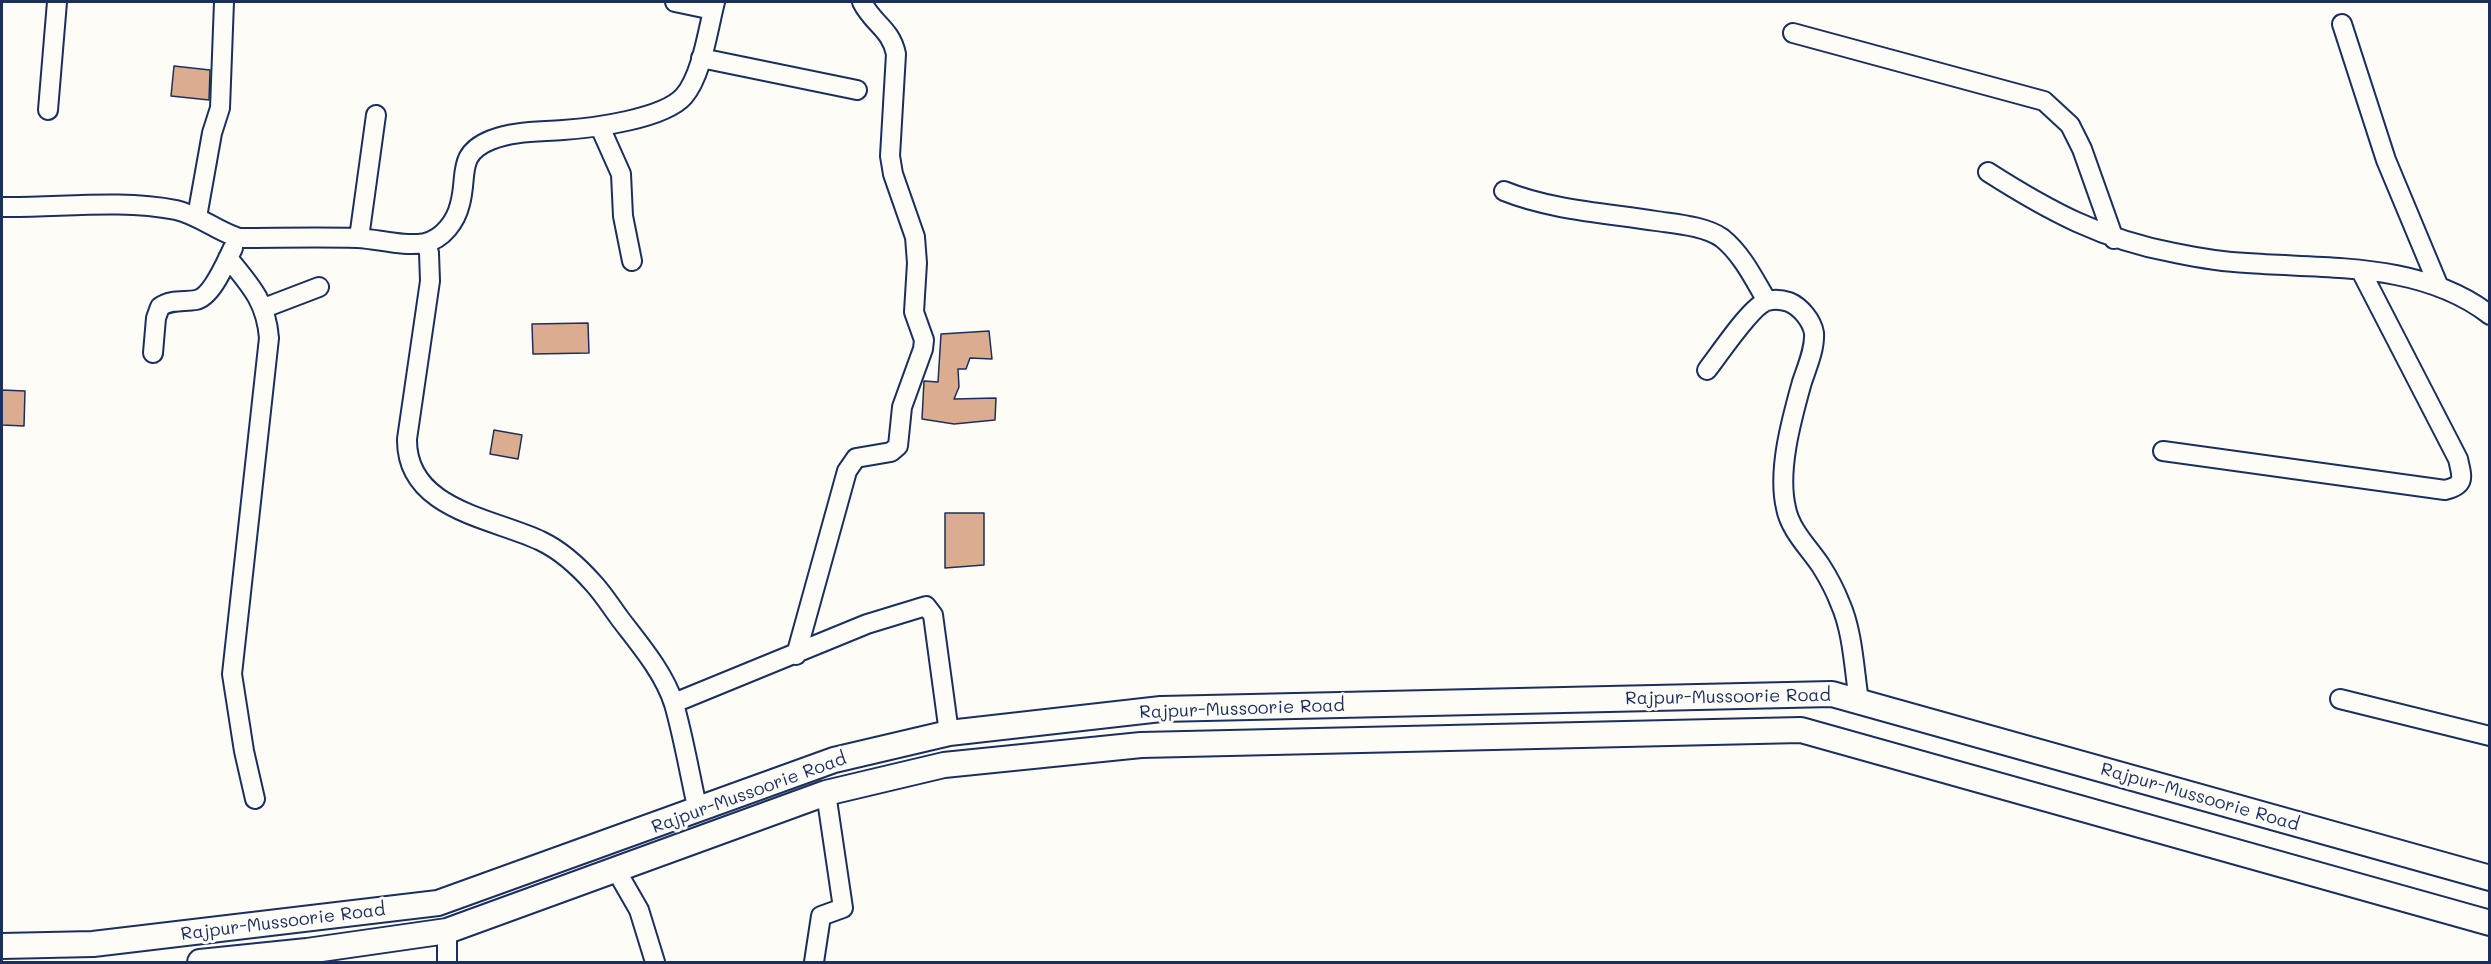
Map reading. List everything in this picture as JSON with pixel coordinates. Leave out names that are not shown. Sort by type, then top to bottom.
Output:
[{"type":"main road","name":"Rajpur-Mussoorie Road","points":[[2,946],[93,944],[438,903],[834,760],[949,733],[1161,709],[1832,694],[2490,878]]},
{"type":"main road","name":"Rajpur-Mussoorie Road","points":[[200,963],[307,957],[447,931],[826,793],[944,765],[1141,745],[1801,730],[2490,923]]},
{"type":"main road","points":[[788,777],[795,805]]},
{"type":"street","points":[[48,111],[57,2]]},
{"type":"street","points":[[197,217],[212,133],[220,108],[224,2]]},
{"type":"street","points":[[2,207],[136,205],[178,211],[197,217],[220,231],[238,238],[358,238],[413,244],[426,243],[441,235],[456,216],[462,197],[467,159],[477,147],[501,137],[600,127],[661,111],[676,103],[690,87],[714,6],[675,2]]},
{"type":"street","points":[[796,655],[847,471],[856,458],[891,452],[898,446],[902,407],[923,349],[922,335],[914,312],[917,263],[915,237],[893,174],[890,156],[896,54],[891,38],[862,2]]},
{"type":"street","points":[[2342,24],[2386,160],[2439,288]]},
{"type":"street","points":[[1793,33],[2044,101],[2070,125],[2082,149],[2114,239]]},
{"type":"street","points":[[700,58],[857,90]]},
{"type":"street","points":[[358,238],[376,115]]},
{"type":"street","points":[[600,127],[621,174],[623,216],[632,261]]},
{"type":"street","points":[[1988,172],[2035,202],[2114,239],[2175,253],[2220,260],[2391,274],[2439,288],[2468,300],[2490,315]]},
{"type":"street","points":[[1504,191],[1534,202],[1670,224],[1701,230],[1720,237],[1733,248],[1767,301]]},
{"type":"street","points":[[153,353],[156,318],[160,307],[178,301],[195,300],[207,295],[238,238]]},
{"type":"street","points":[[426,243],[429,253],[430,281],[407,439],[408,460],[412,469],[427,488],[448,504],[478,519],[542,541],[559,551],[595,585],[654,664],[674,703],[698,811]]},
{"type":"street","points":[[228,258],[264,308],[268,338],[232,674],[244,751],[255,799]]},
{"type":"street","points":[[2163,451],[2445,490],[2456,488],[2461,483],[2462,476],[2458,459],[2361,271]]},
{"type":"street","points":[[264,308],[319,287]]},
{"type":"street","points":[[1707,370],[1755,309],[1767,301],[1784,300],[1793,303],[1805,314],[1812,325],[1814,335],[1793,416],[1786,456],[1784,494],[1786,510],[1791,523],[1822,568],[1841,604],[1848,625],[1859,701]]},
{"type":"street","points":[[674,703],[867,624],[921,607],[929,608],[933,615],[949,733]]},
{"type":"street","points":[[2340,699],[2490,736]]},
{"type":"street","points":[[814,963],[821,916],[843,908],[826,793]]},
{"type":"street","points":[[616,870],[639,910],[654,963]]},
{"type":"street","points":[[447,931],[447,963]]},
{"type":"building","points":[[174,66],[210,70],[209,100],[171,96]]},
{"type":"building","points":[[588,323],[589,353],[533,354],[532,324]]},
{"type":"building","points":[[989,331],[992,359],[970,358],[966,369],[958,369],[959,387],[954,399],[996,398],[995,420],[954,424],[922,419],[924,381],[938,382],[941,334]]},
{"type":"building","points":[[2,390],[25,391],[24,426],[2,425]]},
{"type":"building","points":[[494,430],[522,435],[518,459],[490,454]]},
{"type":"building","points":[[945,513],[984,513],[984,565],[945,568]]}]
